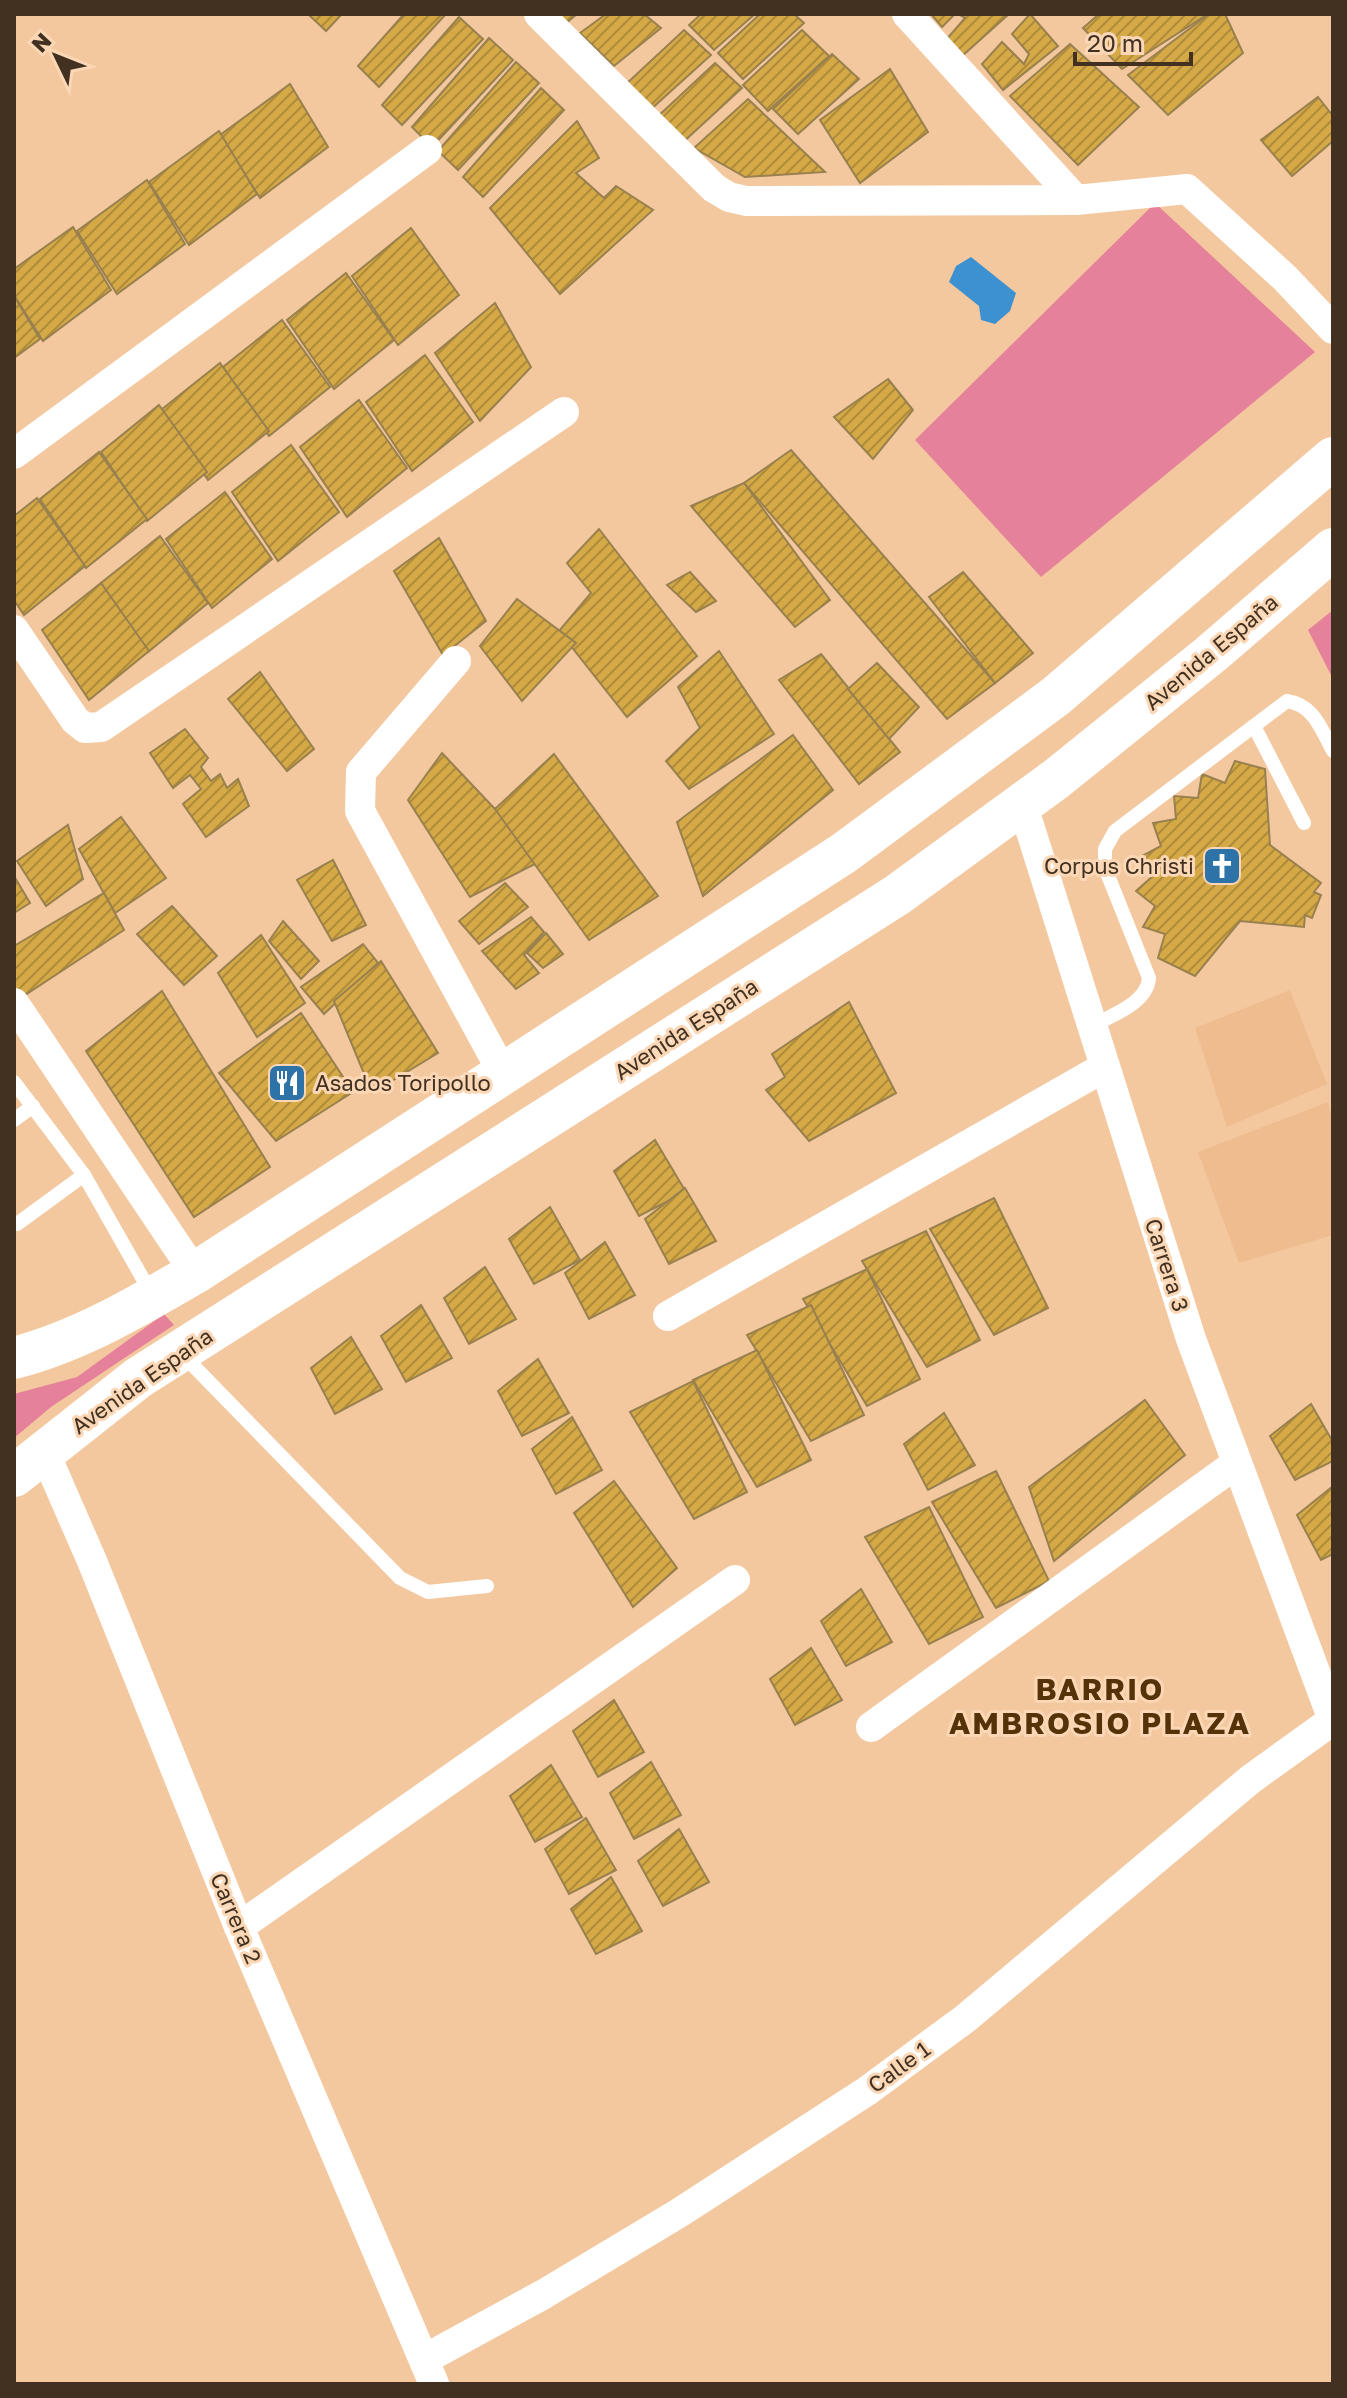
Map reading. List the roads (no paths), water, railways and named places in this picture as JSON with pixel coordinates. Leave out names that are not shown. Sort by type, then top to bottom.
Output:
[{"type":"street","points":[[539,14],[714,188],[729,197],[746,201],[1076,200],[1187,189],[1285,278],[1333,329]]},
{"type":"street","points":[[907,14],[1076,200]]},
{"type":"street","points":[[14,454],[427,150]]},
{"type":"street","points":[[14,630],[75,720],[85,728],[101,727],[564,412]]},
{"type":"street","points":[[14,1358],[48,1349],[153,1298],[195,1273],[844,853],[1031,715],[1333,458]]},
{"type":"street","name":"Avenida España","points":[[29,1463],[138,1378],[897,895],[1022,803],[1211,654],[1333,549]]},
{"type":"street","points":[[456,661],[361,772],[360,811],[503,1073]]},
{"type":"street","name":"Carrera 3","points":[[1022,803],[1090,1027],[1191,1339],[1333,1720]]},
{"type":"street","points":[[14,1003],[195,1273]]},
{"type":"street","points":[[668,1316],[1103,1068]]},
{"type":"street","name":"Carrera 2","points":[[29,1463],[92,1561],[239,1927],[430,2371]]},
{"type":"street","points":[[871,1727],[1237,1463]]},
{"type":"street","points":[[239,1927],[735,1580]]},
{"type":"street","name":"Calle 1","points":[[430,2371],[544,2294],[679,2213],[867,2091],[966,2018],[1251,1779],[1333,1720]]},
{"type":"lane","points":[[1090,1027],[1140,998],[1148,990],[1149,978],[1105,868],[1105,849],[1115,831],[1287,701],[1302,704],[1310,711],[1333,751]]},
{"type":"lane","points":[[1254,726],[1304,823]]},
{"type":"lane","points":[[14,1082],[84,1175],[153,1298]]},
{"type":"lane","points":[[14,1120],[33,1106]]},
{"type":"lane","points":[[17,1224],[84,1175]]},
{"type":"lane","points":[[181,1353],[400,1578],[428,1592],[487,1586]]},
{"type":"water","points":[[971,257],[1016,293],[1010,311],[995,324],[981,320],[979,306],[949,282],[956,266]]},
{"type":"place","name":"Corpus Christi","points":[[1222,866]]},
{"type":"place","name":"Asados Toripollo","points":[[287,1083]]},
{"type":"district","name":"BARRIO AMBROSIO PLAZA","points":[[1100,1707]]}]
